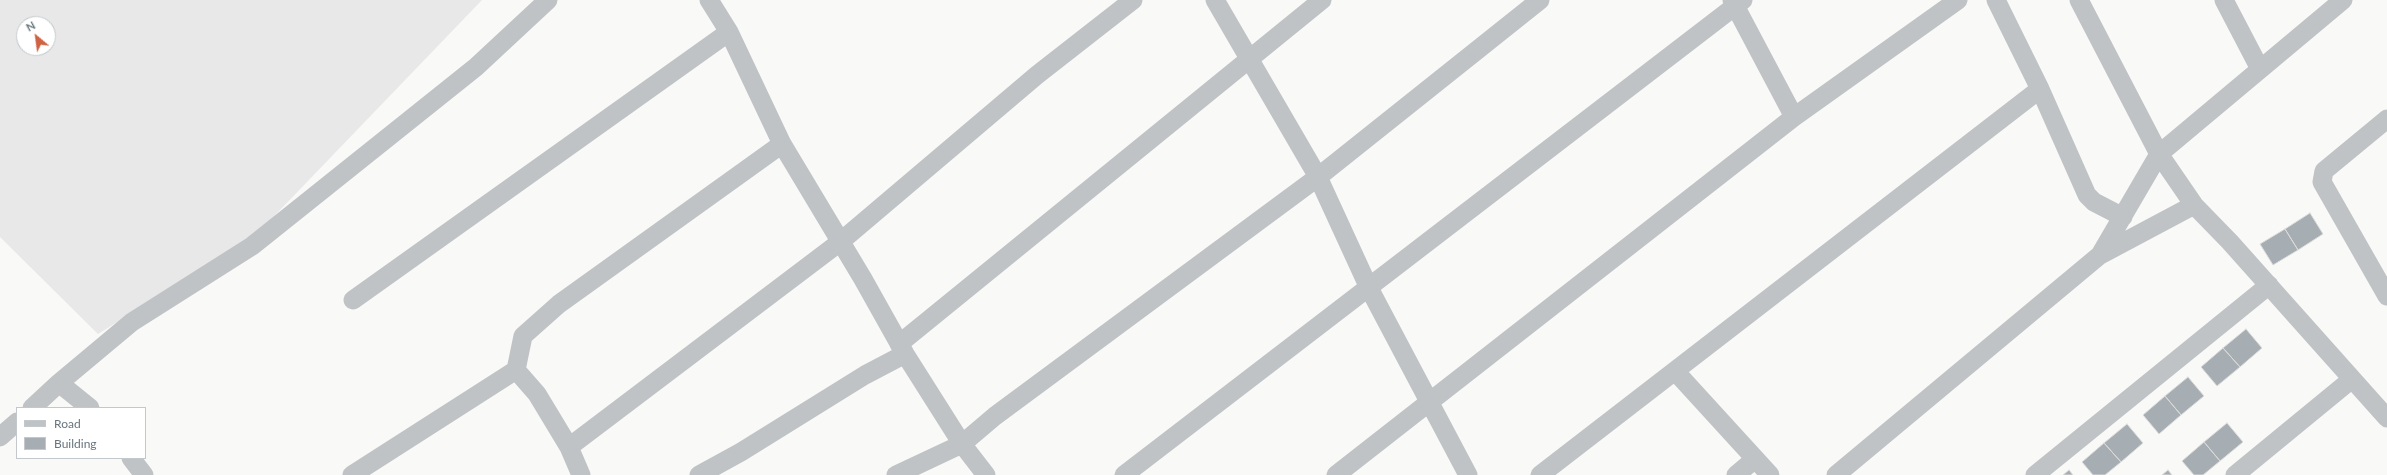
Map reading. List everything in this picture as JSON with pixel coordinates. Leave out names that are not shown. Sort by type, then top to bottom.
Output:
[{"type":"street","points":[[33,407],[59,383],[132,322],[252,246],[476,67],[548,0]]},
{"type":"street","points":[[709,0],[729,32],[782,144],[902,349],[962,444],[986,475]]},
{"type":"street","points":[[569,447],[840,242],[1037,75],[1133,0]]},
{"type":"street","points":[[1215,0],[1250,57],[1318,178],[1369,288],[1429,404],[1468,475]]},
{"type":"street","points":[[699,475],[865,375],[902,349],[1250,57],[1322,0]]},
{"type":"street","points":[[896,475],[962,444],[995,416],[1318,178],[1540,0]]},
{"type":"street","points":[[1336,475],[1429,404],[1794,117],[1958,0]]},
{"type":"street","points":[[1996,0],[2040,89],[2087,195],[2094,202],[2123,217]]},
{"type":"street","points":[[2078,0],[2159,154],[2194,206],[2268,285],[2387,418]]},
{"type":"street","points":[[2224,0],[2260,69]]},
{"type":"street","points":[[2100,255],[2159,154],[2343,0]]},
{"type":"street","points":[[1124,475],[1369,288],[1737,2],[1794,117]]},
{"type":"street","points":[[353,300],[729,32]]},
{"type":"street","points":[[1540,475],[2040,89]]},
{"type":"street","points":[[2387,119],[2324,171],[2322,182],[2387,296]]},
{"type":"street","points":[[352,475],[375,469],[516,370],[523,336],[559,304],[782,144]]},
{"type":"street","points":[[1836,475],[2100,255],[2194,206]]},
{"type":"street","points":[[2035,475],[2268,285]]},
{"type":"street","points":[[516,370],[537,394],[569,447],[581,475]]},
{"type":"street","points":[[1675,371],[1770,475]]},
{"type":"street","points":[[2234,475],[2352,379]]},
{"type":"street","points":[[59,383],[89,407]]},
{"type":"street","points":[[0,437],[16,423]]},
{"type":"street","points":[[132,459],[144,475]]},
{"type":"street","points":[[1736,475],[1755,459]]},
{"type":"shaded area","points":[[0,0],[482,0],[255,236],[98,334],[0,237]]},
{"type":"building","points":[[2310,213],[2323,234],[2298,250],[2285,229]]},
{"type":"building","points":[[2285,229],[2298,250],[2273,265],[2260,244]]},
{"type":"building","points":[[2246,329],[2262,348],[2240,367],[2223,348]]},
{"type":"building","points":[[2223,348],[2240,367],[2217,386],[2201,367]]},
{"type":"building","points":[[2188,377],[2204,396],[2181,415],[2165,396]]},
{"type":"building","points":[[2165,396],[2181,415],[2159,434],[2143,415]]},
{"type":"building","points":[[2227,423],[2243,442],[2220,461],[2204,442]]},
{"type":"building","points":[[2127,424],[2143,443],[2121,462],[2104,443]]},
{"type":"building","points":[[2204,442],[2220,461],[2203,475],[2194,475],[2182,461]]},
{"type":"building","points":[[2104,443],[2121,462],[2105,475],[2093,475],[2082,462]]},
{"type":"building","points":[[2069,470],[2073,475],[2063,475]]},
{"type":"building","points":[[2168,470],[2172,475],[2162,475]]}]
